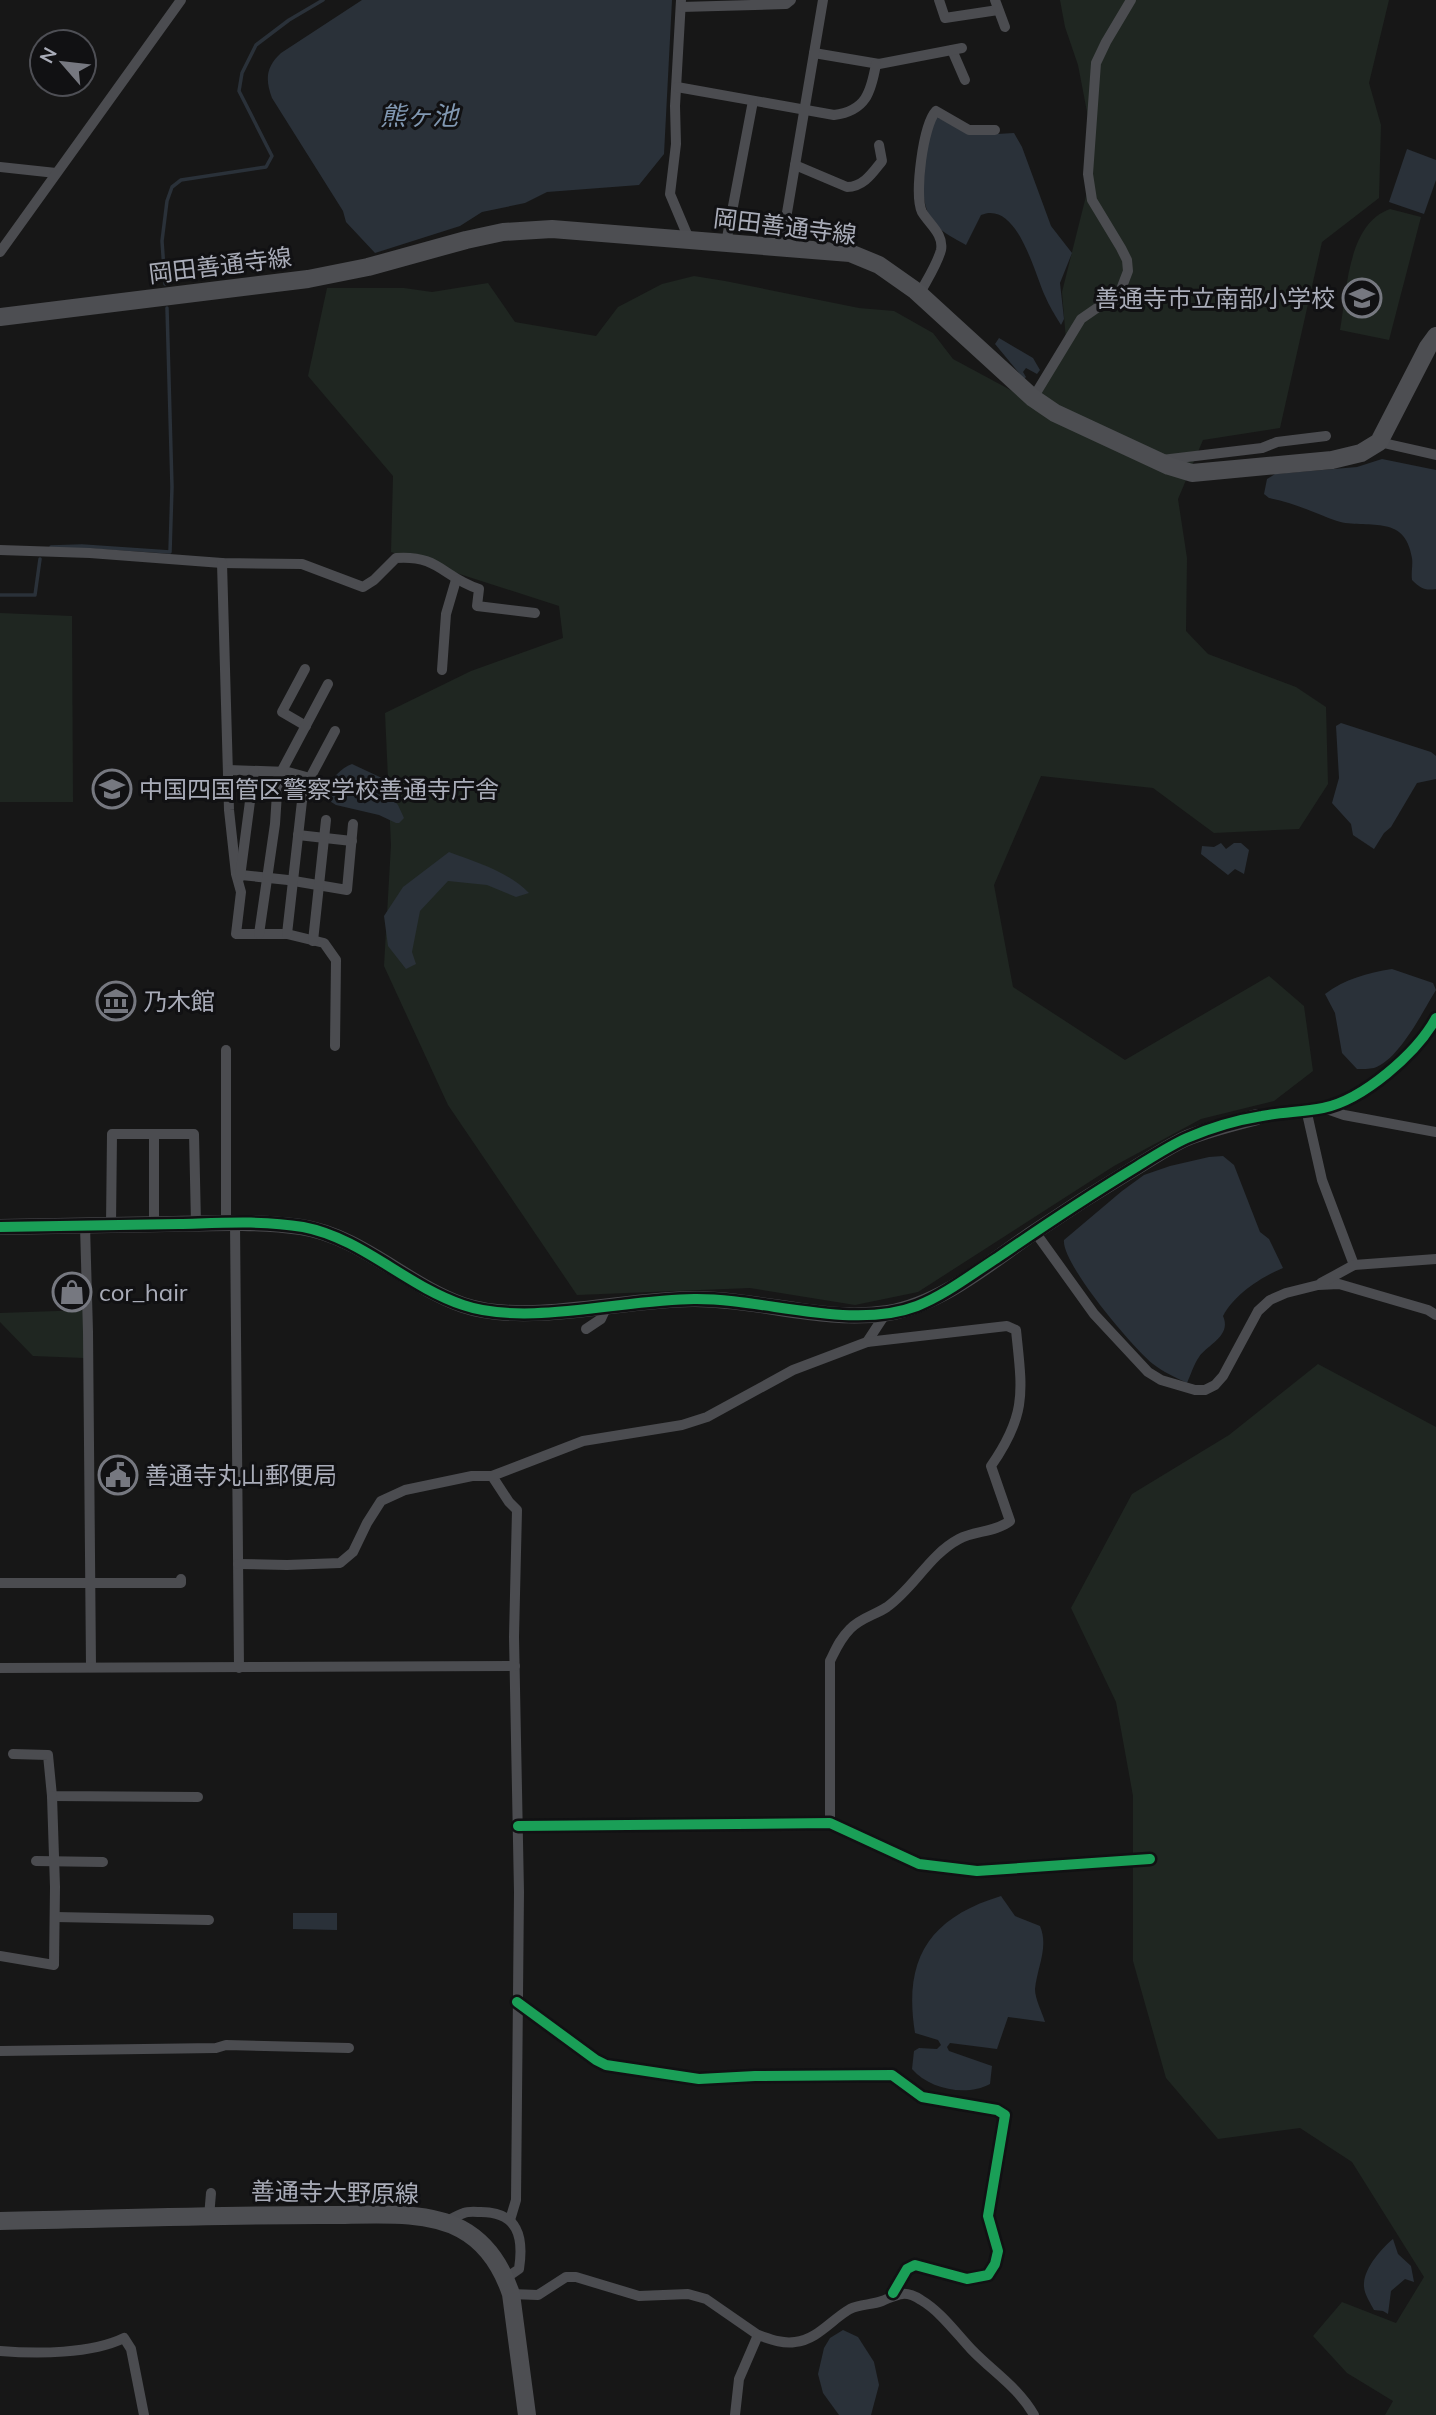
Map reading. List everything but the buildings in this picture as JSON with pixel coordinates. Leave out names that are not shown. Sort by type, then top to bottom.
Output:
[{"type":"main road","name":"岡田善通寺線","points":[[0,317],[308,279],[368,267],[503,232],[552,229],[850,253],[879,265],[919,295],[1055,414],[1156,460],[1192,473],[1332,460],[1361,453],[1379,442]]},
{"type":"main road","points":[[1379,442],[1428,346],[1436,336]]},
{"type":"main road","name":"善通寺大野原線","points":[[0,2221],[416,2216],[445,2222],[461,2228],[487,2248],[509,2286],[527,2415]]},
{"type":"street","points":[[167,0],[167,6],[172,13]]},
{"type":"street","points":[[0,252],[181,0]]},
{"type":"street","points":[[689,239],[670,194],[676,144],[675,106],[681,4],[776,5],[786,4],[790,0]]},
{"type":"street","points":[[781,248],[823,0]]},
{"type":"street","points":[[939,0],[945,18],[997,5],[1005,27]]},
{"type":"street","points":[[1033,397],[1081,319],[1120,292],[1128,271],[1127,260],[1121,248],[1092,200],[1088,174],[1097,63],[1130,0]]},
{"type":"street","points":[[814,53],[876,64],[895,63],[957,49],[965,80]]},
{"type":"street","points":[[677,86],[834,115],[852,110],[868,96],[876,64]]},
{"type":"street","points":[[726,243],[753,101]]},
{"type":"street","points":[[919,295],[941,250],[935,228],[921,210],[919,195],[924,139],[932,116],[936,111],[969,130],[995,130]]},
{"type":"street","points":[[795,165],[847,187],[855,187],[866,180],[882,161],[878,145]]},
{"type":"street","points":[[0,167],[56,173]]},
{"type":"street","points":[[1156,460],[1262,448],[1277,442],[1326,436]]},
{"type":"street","points":[[1379,442],[1436,455]]},
{"type":"street","points":[[0,550],[90,553],[222,564],[302,564],[363,587],[396,558],[422,558],[456,580],[479,589],[477,606],[534,613]]},
{"type":"street","points":[[222,564],[229,810],[241,892],[236,934],[287,934],[324,943],[335,960],[335,1046]]},
{"type":"street","points":[[442,670],[446,614],[456,580]]},
{"type":"street","points":[[305,669],[282,712],[306,726]]},
{"type":"street","points":[[259,934],[278,778],[328,684]]},
{"type":"street","points":[[287,934],[302,801],[310,778],[335,730]]},
{"type":"street","points":[[228,770],[282,772],[310,778]]},
{"type":"street","points":[[240,881],[254,771]]},
{"type":"street","points":[[313,941],[326,820]]},
{"type":"street","points":[[240,881],[267,877],[347,890],[353,824]]},
{"type":"street","points":[[298,835],[352,841]]},
{"type":"street","points":[[0,1227],[231,1223],[304,1228],[356,1247],[432,1292],[465,1306],[493,1312],[537,1312],[692,1298],[740,1301],[807,1312],[849,1315],[886,1313],[917,1306],[959,1283],[1095,1192],[1187,1138],[1257,1116],[1324,1108],[1345,1101],[1366,1089],[1416,1047],[1436,1018]]},
{"type":"street","points":[[226,1050],[239,1668]]},
{"type":"street","points":[[1324,1108],[1344,1115],[1436,1132]]},
{"type":"street","points":[[1306,1110],[1322,1180],[1354,1265]]},
{"type":"street","points":[[111,1225],[112,1134],[194,1134],[195,1224]]},
{"type":"street","points":[[154,1134],[154,1224]]},
{"type":"street","points":[[85,1226],[91,1666]]},
{"type":"street","points":[[1035,1232],[1094,1314],[1148,1372],[1161,1380],[1195,1390],[1205,1390],[1215,1385],[1223,1376],[1258,1311],[1270,1300],[1286,1293],[1318,1285],[1339,1284],[1436,1315]]},
{"type":"street","points":[[1318,1285],[1354,1265],[1436,1259]]},
{"type":"street","points":[[586,1329],[601,1319],[607,1306]]},
{"type":"street","points":[[867,1342],[886,1313]]},
{"type":"street","points":[[238,1564],[340,1563],[353,1552],[381,1501],[405,1490],[472,1476],[492,1476],[583,1441],[682,1425],[706,1417],[793,1370],[867,1342],[1007,1326],[1016,1330],[1021,1384],[1017,1418],[1006,1444],[991,1466],[1010,1521],[1005,1525],[956,1540],[926,1565],[904,1592],[888,1606],[853,1625],[839,1639],[830,1661],[830,1823]]},
{"type":"street","points":[[492,1476],[517,1510],[516,2200],[510,2220]]},
{"type":"street","points":[[0,1583],[181,1583],[181,1578]]},
{"type":"street","points":[[0,1668],[515,1666]]},
{"type":"street","points":[[0,1956],[54,1965],[54,1862],[48,1755],[13,1754]]},
{"type":"street","points":[[52,1796],[198,1797]]},
{"type":"street","points":[[518,1826],[830,1823],[913,1861],[946,1868],[999,1871],[1150,1859]]},
{"type":"street","points":[[36,1861],[103,1862]]},
{"type":"street","points":[[55,1917],[209,1920]]},
{"type":"street","points":[[445,2222],[464,2213],[474,2212],[498,2213],[514,2224],[520,2239],[520,2264],[509,2286],[538,2295],[566,2277],[576,2277],[639,2296],[688,2294],[706,2299],[758,2335],[778,2341],[796,2342],[813,2336],[852,2308],[883,2300],[893,2293],[907,2269],[915,2265],[967,2279],[988,2275],[995,2264],[998,2251],[988,2216],[1005,2115],[997,2110],[922,2097],[892,2075],[876,2073],[699,2079],[606,2065],[517,2002]]},
{"type":"street","points":[[0,2051],[216,2048],[226,2045],[349,2048]]},
{"type":"street","points":[[209,2217],[211,2193]]},
{"type":"street","points":[[893,2293],[906,2293],[921,2299],[932,2308],[984,2362],[1005,2378],[1026,2400],[1034,2415]]},
{"type":"street","points":[[735,2415],[739,2379],[758,2335]]},
{"type":"street","points":[[0,2351],[38,2352],[107,2346],[124,2338],[131,2348],[145,2415]]},
{"type":"shaded area","points":[[1060,0],[1389,0],[1369,83],[1381,125],[1379,198],[1322,242],[1280,428],[1203,440],[1178,499],[1187,558],[1186,631],[1208,654],[1296,687],[1326,707],[1328,784],[1299,829],[1214,833],[1153,788],[1041,776],[994,885],[1013,987],[1125,1060],[1269,976],[1304,1006],[1313,1071],[1274,1101],[1201,1119],[1114,1166],[918,1292],[855,1305],[750,1288],[577,1295],[448,1105],[384,966],[391,845],[385,713],[471,671],[563,638],[559,606],[391,552],[393,476],[308,376],[327,288],[404,288],[432,292],[488,283],[515,322],[596,336],[618,307],[662,284],[694,276],[859,308],[894,311],[933,333],[953,359],[1031,401],[1066,340],[1062,292],[1086,196],[1093,143],[1078,65],[1065,27]]},
{"type":"shaded area","points":[[1390,209],[1421,217],[1389,340],[1340,330],[1357,244],[1376,217]]},
{"type":"shaded area","points":[[0,613],[72,616],[73,802],[0,802]]},
{"type":"shaded area","points":[[85,1310],[84,1358],[33,1356],[0,1322],[0,1313]]},
{"type":"shaded area","points":[[1318,1364],[1436,1427],[1436,2415],[1385,2415],[1393,2401],[1347,2373],[1313,2336],[1342,2302],[1396,2323],[1424,2277],[1352,2162],[1300,2128],[1218,2139],[1166,2078],[1133,1961],[1133,1796],[1116,1702],[1071,1608],[1132,1494],[1229,1435]]},
{"type":"water","name":"熊ヶ池","points":[[362,0],[672,0],[664,154],[639,185],[547,192],[525,203],[482,212],[460,226],[375,253],[346,222],[343,211],[272,98],[268,85],[272,63],[281,53]]},
{"type":"water","points":[[936,117],[980,135],[1014,133],[1022,147],[1051,226],[1072,253],[1060,283],[1064,319],[1061,325],[1047,300],[1022,241],[1005,218],[994,213],[981,215],[966,245],[934,223],[924,200],[923,171]]},
{"type":"water","points":[[1407,149],[1436,160],[1436,180],[1424,214],[1389,202]]},
{"type":"water","points":[[999,338],[1033,358],[1040,370],[1037,374],[1026,368],[1023,372],[1026,377],[1024,379],[995,344]]},
{"type":"water","points":[[1382,459],[1436,470],[1436,589],[1423,588],[1412,580],[1412,558],[1408,544],[1393,528],[1337,521],[1264,494],[1267,479],[1275,474],[1357,467]]},
{"type":"water","points":[[1341,723],[1431,752],[1436,756],[1436,779],[1417,783],[1391,827],[1374,849],[1353,835],[1351,824],[1332,803],[1339,778],[1336,726]]},
{"type":"water","points":[[352,764],[384,779],[386,792],[398,805],[404,818],[399,823],[379,815],[336,805],[328,800],[324,791],[326,787],[340,771]]},
{"type":"water","points":[[1221,843],[1226,849],[1234,843],[1241,843],[1249,850],[1244,874],[1235,869],[1228,875],[1201,854],[1202,846],[1214,847]]},
{"type":"water","points":[[449,852],[502,873],[529,893],[516,897],[487,885],[448,881],[420,911],[412,952],[416,964],[406,969],[388,946],[384,916],[403,887]]},
{"type":"water","points":[[1392,969],[1433,983],[1436,990],[1409,1034],[1392,1055],[1374,1068],[1357,1069],[1342,1053],[1335,1013],[1325,994],[1357,977]]},
{"type":"water","points":[[1223,1156],[1234,1165],[1260,1232],[1269,1239],[1283,1268],[1257,1282],[1228,1308],[1223,1316],[1225,1323],[1221,1335],[1199,1357],[1187,1383],[1153,1364],[1115,1324],[1074,1267],[1064,1240],[1144,1175],[1170,1166]]},
{"type":"water","points":[[1001,1896],[1015,1916],[1040,1926],[1043,1950],[1035,1989],[1045,2022],[1008,2017],[997,2049],[950,2043],[947,2047],[949,2051],[992,2066],[990,2084],[970,2090],[938,2086],[928,2082],[912,2069],[914,2051],[919,2048],[937,2049],[941,2045],[938,2040],[915,2033],[913,1983],[918,1963],[926,1945],[956,1916]]},
{"type":"water","points":[[293,1913],[337,1913],[337,1930],[293,1929]]},
{"type":"water","points":[[1393,2239],[1398,2254],[1411,2266],[1414,2282],[1405,2279],[1391,2291],[1388,2314],[1374,2310],[1364,2283],[1371,2264]]},
{"type":"water","points":[[843,2330],[858,2337],[874,2362],[879,2385],[871,2415],[839,2415],[823,2393],[818,2374],[824,2348],[830,2338]]},
{"type":"waterway","points":[[165,284],[162,241],[167,201],[172,187],[181,180],[266,167],[272,156],[239,91],[242,73],[256,45],[289,20],[323,0]]},
{"type":"waterway","points":[[51,547],[82,546],[170,552],[172,487],[167,308]]},
{"type":"waterway","points":[[0,595],[35,595],[40,559]]},
{"type":"cycle path","points":[[0,1227],[241,1222],[303,1227],[345,1241],[442,1297],[488,1311],[546,1313],[694,1299],[749,1303],[836,1315],[892,1313],[917,1306],[948,1290],[1099,1190],[1187,1138],[1243,1120],[1323,1108],[1355,1095],[1402,1060],[1436,1018]]},
{"type":"cycle path","points":[[518,1826],[830,1823],[919,1864],[977,1871],[1150,1859]]},
{"type":"cycle path","points":[[517,2002],[606,2065],[699,2079],[892,2075],[922,2097],[997,2110],[1005,2115],[988,2216],[998,2251],[995,2264],[988,2275],[967,2279],[915,2265],[907,2269],[893,2293]]},
{"type":"place","name":"善通寺市立南部小学校","points":[[1362,298]]},
{"type":"place","name":"中国四国管区警察学校善通寺庁舎","points":[[112,789]]},
{"type":"place","name":"乃木館","points":[[116,1001]]},
{"type":"place","name":"cor_hair","points":[[72,1292]]},
{"type":"place","name":"善通寺丸山郵便局","points":[[118,1475]]}]
